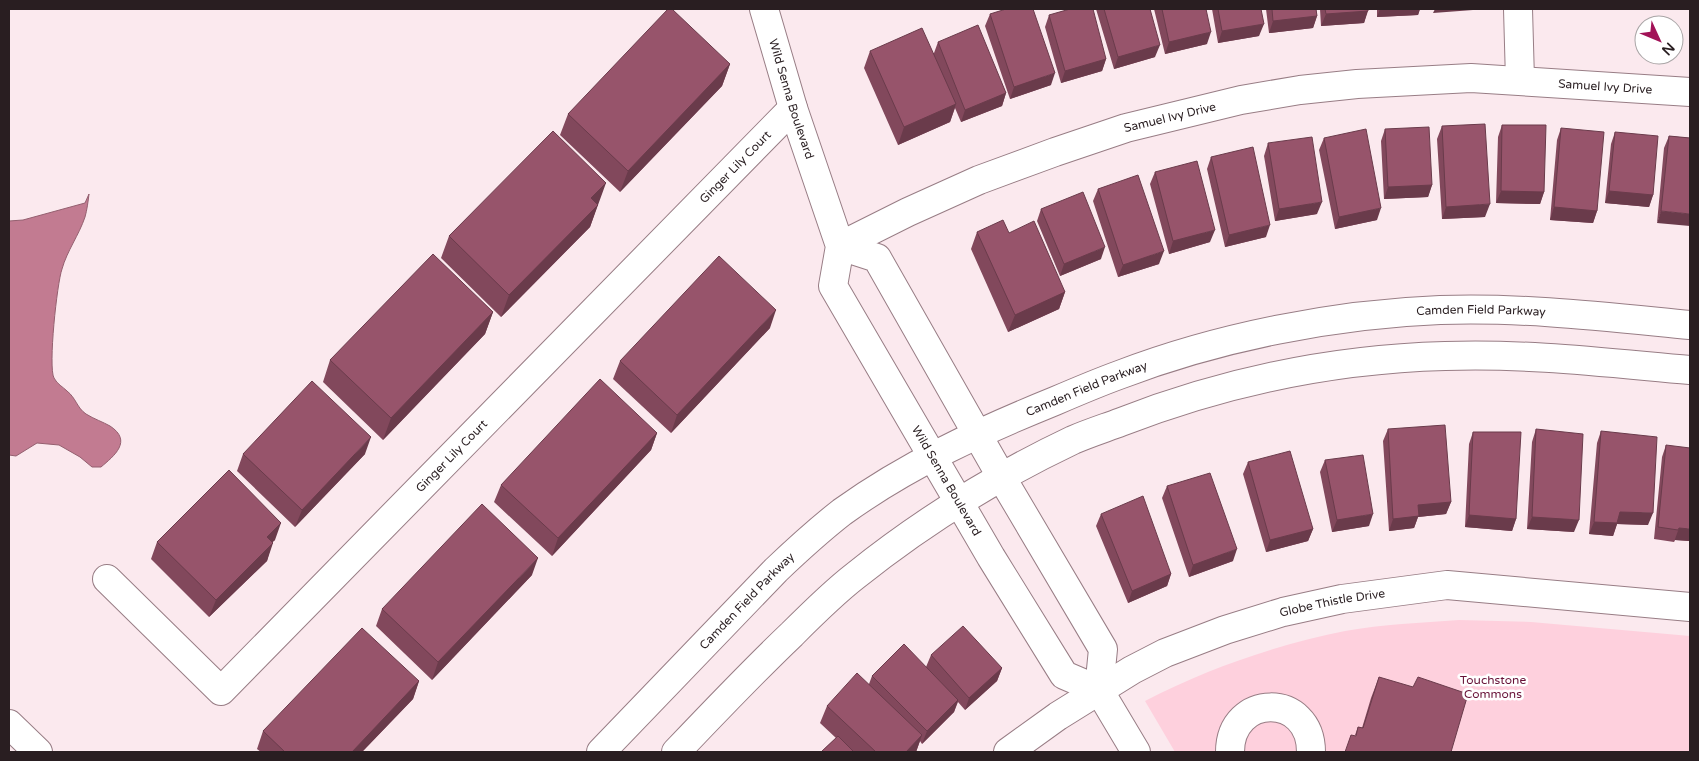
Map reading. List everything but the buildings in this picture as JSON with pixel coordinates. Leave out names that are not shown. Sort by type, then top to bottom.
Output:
[{"type":"street","name":"Wild Senna Boulevard","points":[[764,9],[793,108],[840,246],[833,286],[960,503],[1064,675],[1099,690]]},
{"type":"street","points":[[1518,9],[1520,80]]},
{"type":"street","name":"Samuel Ivy Drive","points":[[840,246],[978,180],[1126,128],[1241,100],[1357,84],[1471,78],[1690,92]]},
{"type":"street","name":"Ginger Lily Court","points":[[107,579],[221,691],[793,108]]},
{"type":"street","points":[[840,246],[877,258],[977,435],[1103,649],[1099,690],[1136,752]]},
{"type":"street","name":"Camden Field Parkway","points":[[601,752],[770,576],[801,546],[857,502],[884,484],[977,435],[1130,371],[1203,348],[1244,338],[1323,322],[1402,312],[1479,310],[1537,312],[1690,324]]},
{"type":"street","points":[[676,752],[764,661],[837,591],[874,561],[960,503],[1002,478],[1075,440],[1164,405],[1223,388],[1331,366],[1398,359],[1446,356],[1542,357],[1690,370]]},
{"type":"street","name":"Globe Thistle Drive","points":[[1008,752],[1058,716],[1099,690],[1166,653],[1225,630],[1283,612],[1342,599],[1447,585],[1690,607]]},
{"type":"street","points":[[1230,752],[1231,738],[1236,726],[1251,712],[1270,707],[1284,709],[1296,715],[1305,725],[1310,738],[1311,752]]},
{"type":"street","points":[[9,724],[38,752]]},
{"type":"green space","name":"Touchstone Commons","points":[[1459,620],[1531,622],[1690,636],[1690,752],[1175,752],[1145,701],[1218,668],[1294,643],[1359,629]]},
{"type":"shaded area","points":[[89,194],[85,217],[67,256],[60,277],[54,325],[52,371],[58,384],[70,394],[83,412],[110,426],[120,437],[121,443],[116,453],[101,467],[92,467],[80,457],[59,445],[37,443],[16,456],[9,455],[9,221],[23,220],[85,203]]}]
